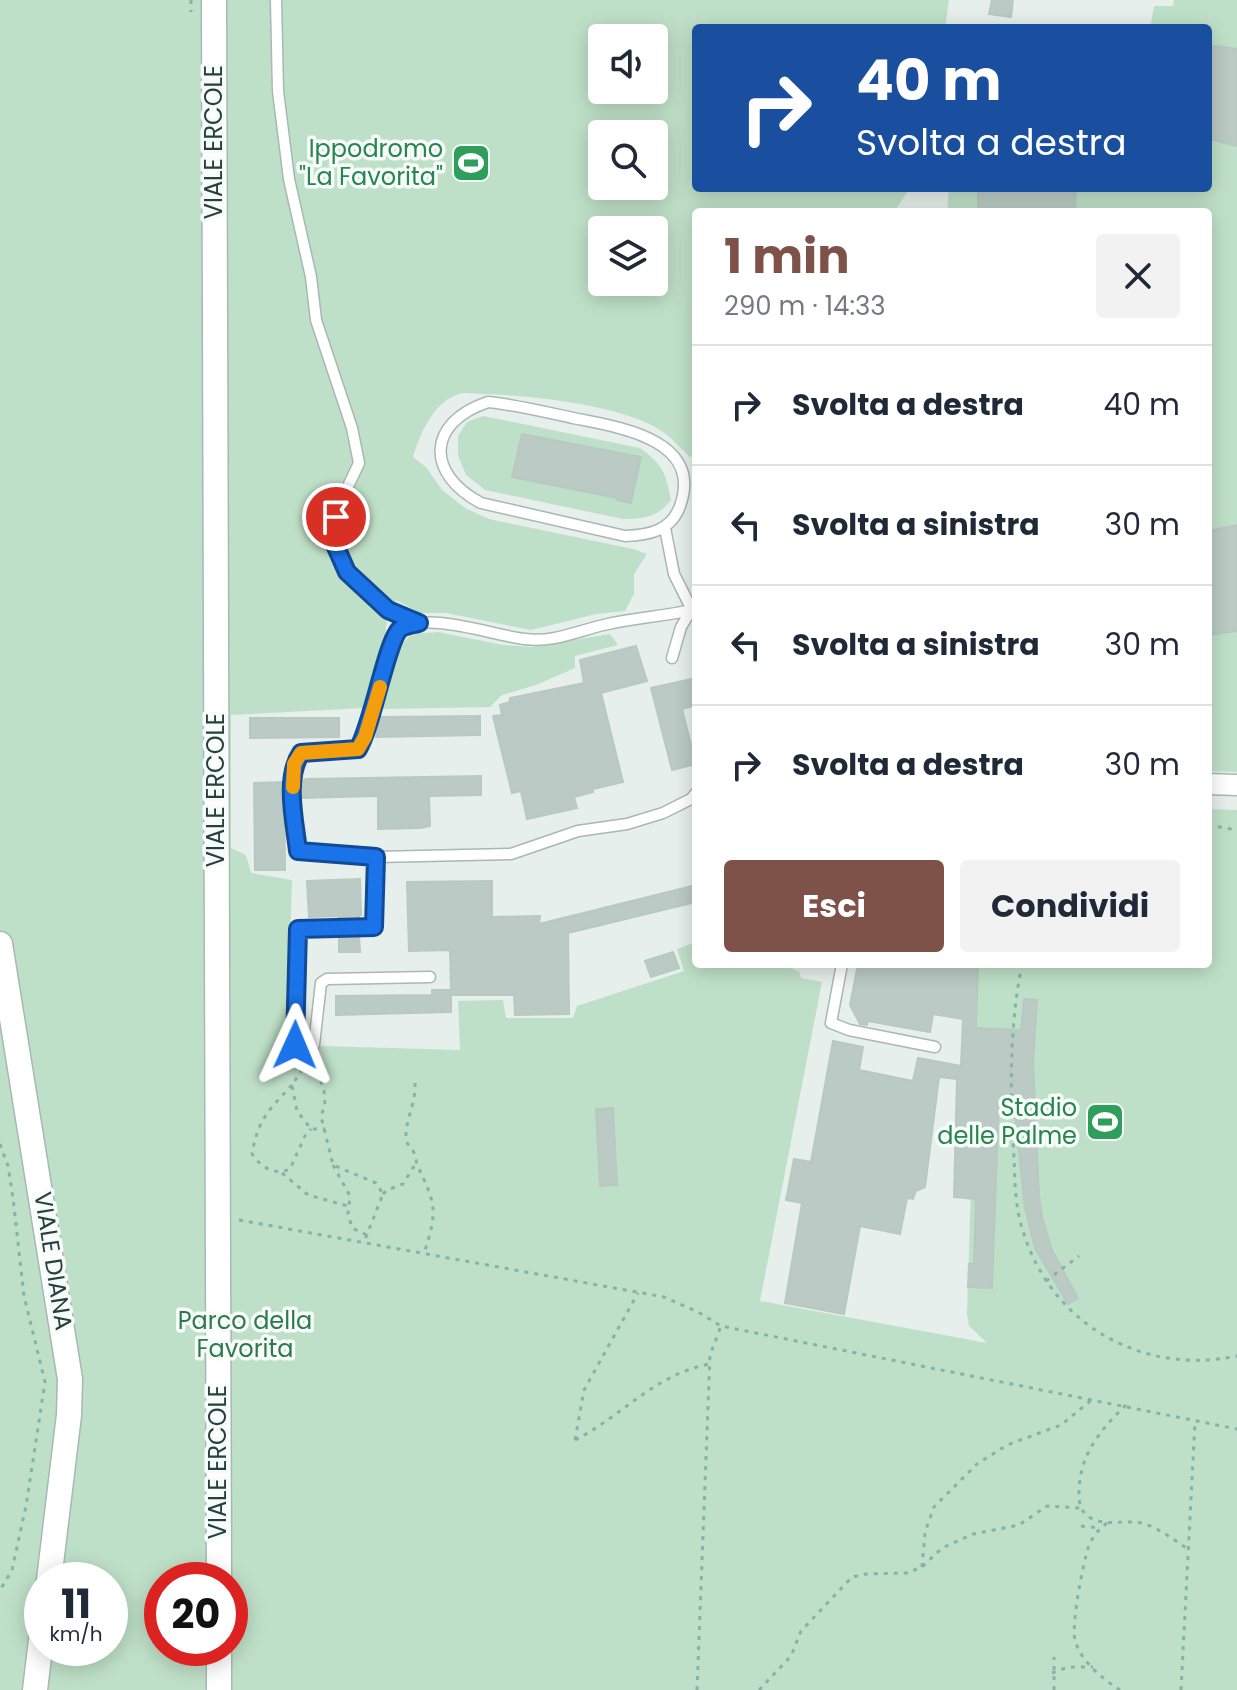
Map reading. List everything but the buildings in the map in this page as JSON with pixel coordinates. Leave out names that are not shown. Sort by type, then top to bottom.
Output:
[{"type":"street","name":"VIALE ERCOLE","points":[[214,0],[219,1562]]},
{"type":"street","points":[[1212,784],[1237,785]]},
{"type":"street","name":"VIALE DIANA","points":[[0,944],[70,1379],[69,1415],[46,1562]]},
{"type":"street","points":[[35,1690],[36,1666]]},
{"type":"street","points":[[219,1666],[219,1690]]},
{"type":"lane","points":[[276,0],[278,91],[289,179],[311,277],[316,320],[352,428],[359,463],[343,497],[332,538],[347,572],[388,610],[419,623],[449,625],[522,639],[546,641],[607,624],[692,606]]},
{"type":"lane","points":[[488,402],[634,432],[652,439],[673,454],[683,472],[684,494],[678,511],[665,528],[648,535],[625,536],[481,503],[463,493],[449,479],[442,464],[445,431],[467,409],[488,402]]},
{"type":"lane","points":[[683,472],[692,469]]},
{"type":"lane","points":[[665,528],[674,574],[692,603]]},
{"type":"lane","points":[[672,658],[681,627],[692,609]]},
{"type":"lane","points":[[419,623],[402,628],[393,637],[374,709],[358,749],[301,753],[294,764],[298,851],[376,857],[511,854],[578,831],[627,824],[663,813],[692,798]]},
{"type":"lane","points":[[295,1045],[298,929],[374,927],[376,857]]},
{"type":"lane","points":[[841,968],[831,1023],[849,1030],[935,1047]]},
{"type":"lane","points":[[314,1045],[321,983],[327,979],[430,977]]},
{"type":"path","points":[[1212,826],[1237,830]]},
{"type":"path","points":[[1022,968],[1012,1059],[1015,1187],[1022,1230],[1046,1281],[1059,1300],[1097,1333],[1131,1349],[1194,1361],[1237,1356]]},
{"type":"path","points":[[295,1045],[319,1076],[324,1091],[325,1105],[321,1116],[333,1165],[350,1196],[348,1214],[352,1228],[367,1235]]},
{"type":"path","points":[[308,1061],[292,1085],[265,1113],[252,1154],[271,1171],[282,1173],[308,1195],[348,1206]]},
{"type":"path","points":[[415,1083],[416,1099],[406,1131],[406,1142],[415,1154],[416,1163],[429,1186],[435,1214],[424,1253]]},
{"type":"path","points":[[292,1085],[297,1111],[311,1129]]},
{"type":"path","points":[[282,1173],[290,1169],[311,1129],[325,1129]]},
{"type":"path","points":[[0,1144],[8,1166],[24,1296],[45,1382],[15,1557],[12,1570],[0,1590]]},
{"type":"path","points":[[364,1242],[383,1194],[403,1184],[416,1163]]},
{"type":"path","points":[[333,1165],[376,1183],[383,1194]]},
{"type":"path","points":[[217,1215],[664,1297],[721,1326],[1094,1398],[1237,1429]]},
{"type":"path","points":[[1046,1281],[1079,1256]]},
{"type":"path","points":[[638,1293],[584,1390],[575,1440],[623,1411],[639,1394],[674,1375],[710,1364]]},
{"type":"path","points":[[697,1690],[710,1364],[721,1326]]},
{"type":"path","points":[[922,1567],[925,1532],[934,1507],[977,1464],[1007,1445],[1061,1425],[1094,1398]]},
{"type":"path","points":[[1126,1405],[1105,1425],[1090,1446],[1079,1479],[1081,1508],[1087,1516],[1107,1523],[1144,1523],[1188,1549]]},
{"type":"path","points":[[1181,1690],[1195,1421]]},
{"type":"path","points":[[759,1690],[791,1656],[801,1631],[852,1577],[907,1573],[922,1567],[942,1548],[973,1534],[1019,1525],[1047,1506],[1081,1508]]},
{"type":"path","points":[[1107,1523],[1088,1547],[1079,1592],[1075,1639],[1103,1679],[1120,1690]]},
{"type":"path","points":[[1081,1526],[1101,1528]]},
{"type":"path","points":[[1054,1657],[1054,1690]]},
{"type":"path","points":[[1052,1673],[1068,1667],[1093,1667]]},
{"type":"green space","name":"Parco della Favorita","points":[[0,0],[949,0],[946,24],[692,24],[692,192],[907,192],[897,208],[692,208],[692,457],[647,423],[602,408],[550,399],[459,394],[435,411],[424,429],[413,457],[426,467],[442,490],[465,508],[489,519],[647,554],[634,574],[634,594],[625,611],[596,614],[531,630],[446,613],[420,613],[396,600],[387,620],[364,708],[231,715],[231,848],[246,855],[251,873],[292,880],[287,1045],[460,1050],[458,1001],[503,1000],[506,1018],[573,1018],[577,1006],[684,971],[677,949],[692,943],[692,968],[791,968],[799,972],[801,978],[822,982],[760,1301],[987,1343],[969,1326],[967,1314],[978,968],[1212,968],[1212,809],[1237,810],[1237,1690],[0,1690]]},
{"type":"green space","points":[[1174,0],[1237,0],[1237,772],[1212,771],[1212,208],[947,208],[949,192],[1212,192],[1212,24],[1151,24],[1154,6],[1173,6]]},
{"type":"green space","points":[[483,416],[640,448],[662,470],[671,500],[650,516],[623,519],[485,490],[466,475],[458,456],[458,436],[467,422]]},
{"type":"green space","points":[[438,632],[503,645],[532,647],[610,634],[618,645],[575,656],[575,668],[536,685],[502,695],[490,707],[382,709],[392,668],[405,641],[417,634]]},
{"type":"slow traffic","points":[[293,787],[294,764],[301,753],[358,749],[365,737],[380,687]]},
{"type":"place","name":"Ippodromo \"La Favorita\"","points":[[471,163]]},
{"type":"place","name":"Stadio delle Palme","points":[[1105,1122]]},
{"type":"route","points":[[295,1045],[298,929],[374,927],[376,857],[298,851],[294,764],[301,753],[358,749],[374,709],[393,637],[402,628],[419,623],[388,610],[347,572],[332,538],[336,517]]}]
